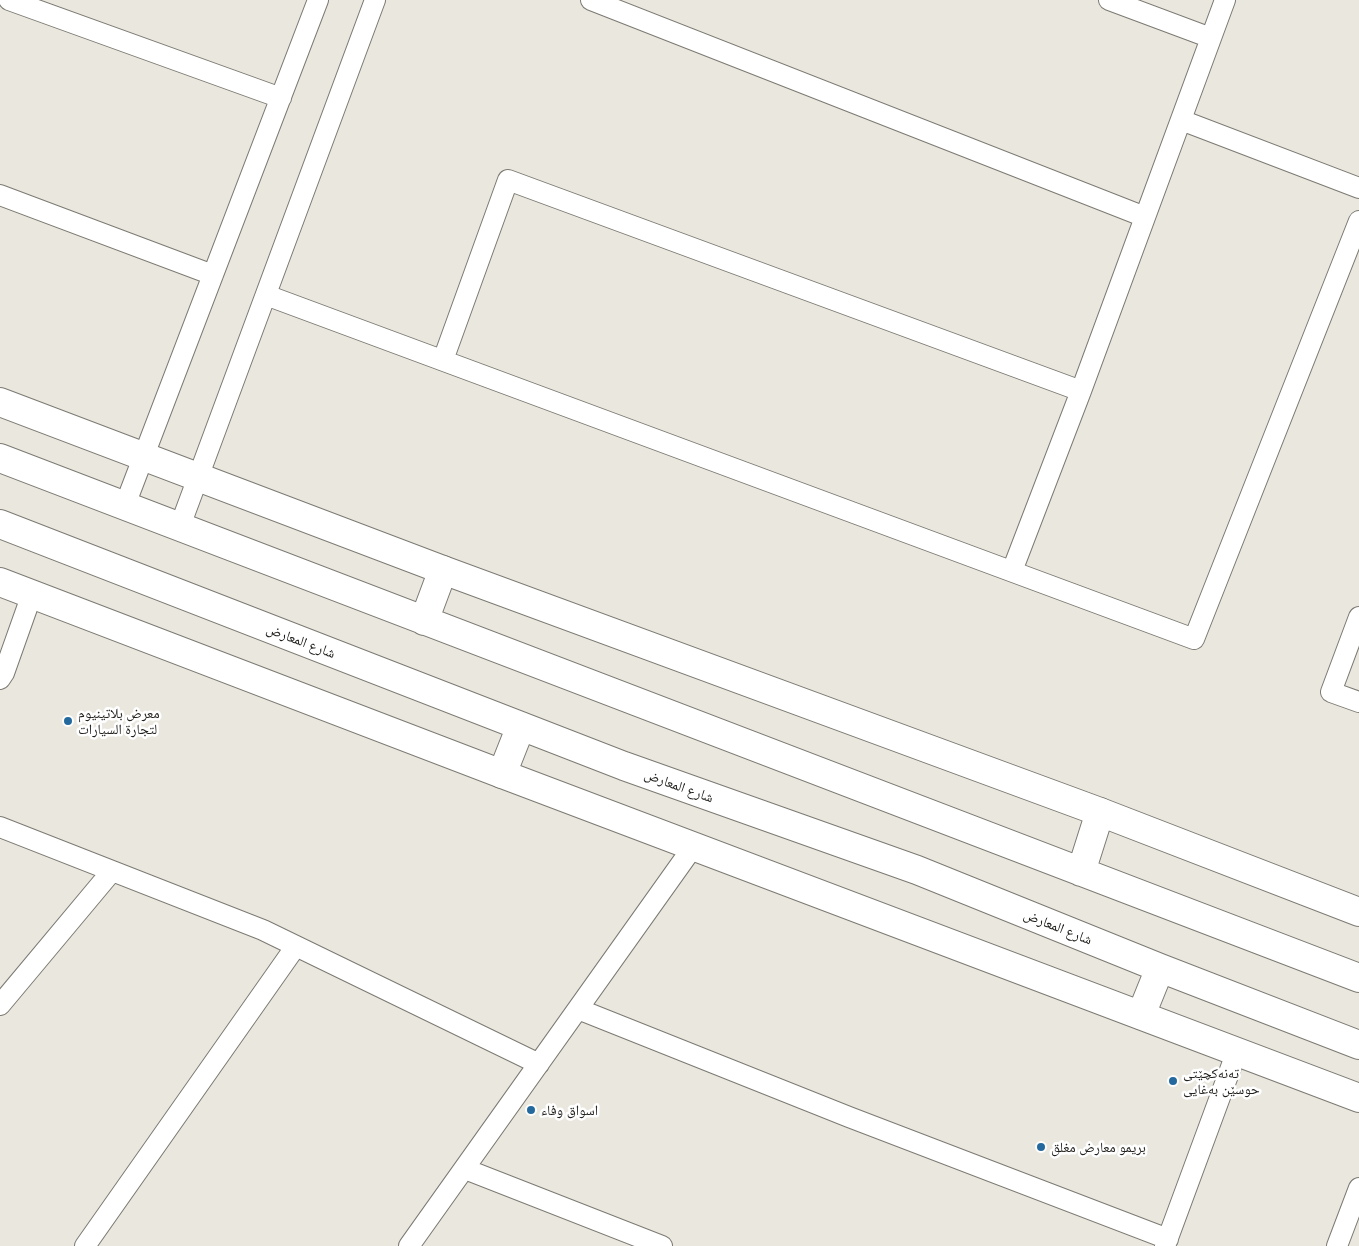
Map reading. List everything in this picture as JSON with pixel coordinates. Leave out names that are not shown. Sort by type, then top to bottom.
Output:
[{"type":"main road","points":[[0,402],[443,570],[1100,812],[1359,912]]},
{"type":"main road","points":[[0,458],[1359,978]]},
{"type":"main road","name":"شارع المعارض","points":[[0,524],[624,766],[917,870],[1160,968],[1359,1045]]},
{"type":"main road","points":[[424,620],[443,570]]},
{"type":"main road","points":[[0,582],[693,847],[1359,1098]]},
{"type":"main road","points":[[502,774],[521,726]]},
{"type":"main road","points":[[1081,872],[1100,812]]},
{"type":"main road","points":[[1141,1015],[1160,968]]},
{"type":"street","points":[[9,0],[280,98]]},
{"type":"street","points":[[125,505],[318,0]]},
{"type":"street","points":[[180,526],[375,0]]},
{"type":"street","points":[[591,0],[1145,217]]},
{"type":"street","points":[[1109,0],[1211,38]]},
{"type":"street","points":[[1012,571],[1081,391],[1225,0]]},
{"type":"street","points":[[1181,120],[1359,188]]},
{"type":"street","points":[[443,360],[508,180],[1081,391]]},
{"type":"street","points":[[0,195],[213,275]]},
{"type":"street","points":[[266,295],[1194,639],[1359,221]]},
{"type":"street","points":[[0,679],[4,673],[32,594]]},
{"type":"street","points":[[1359,617],[1331,692],[1359,702]]},
{"type":"street","points":[[0,827],[263,930],[539,1064]]},
{"type":"street","points":[[409,1246],[693,847]]},
{"type":"street","points":[[0,1005],[112,871]]},
{"type":"street","points":[[85,1246],[296,946]]},
{"type":"street","points":[[578,1009],[1167,1242],[1237,1051]]},
{"type":"street","points":[[465,1168],[662,1246]]},
{"type":"street","points":[[1337,1246],[1359,1188]]},
{"type":"place","name":"معرض بلاتينيوم لتجارة السيارات","points":[[68,721]]},
{"type":"place","name":"تەنەکچێتی حوسێن بەغایی","points":[[1173,1081]]},
{"type":"place","name":"اسواق وفاء","points":[[531,1110]]},
{"type":"place","name":"بريمو معارض مغلق","points":[[1041,1147]]}]
